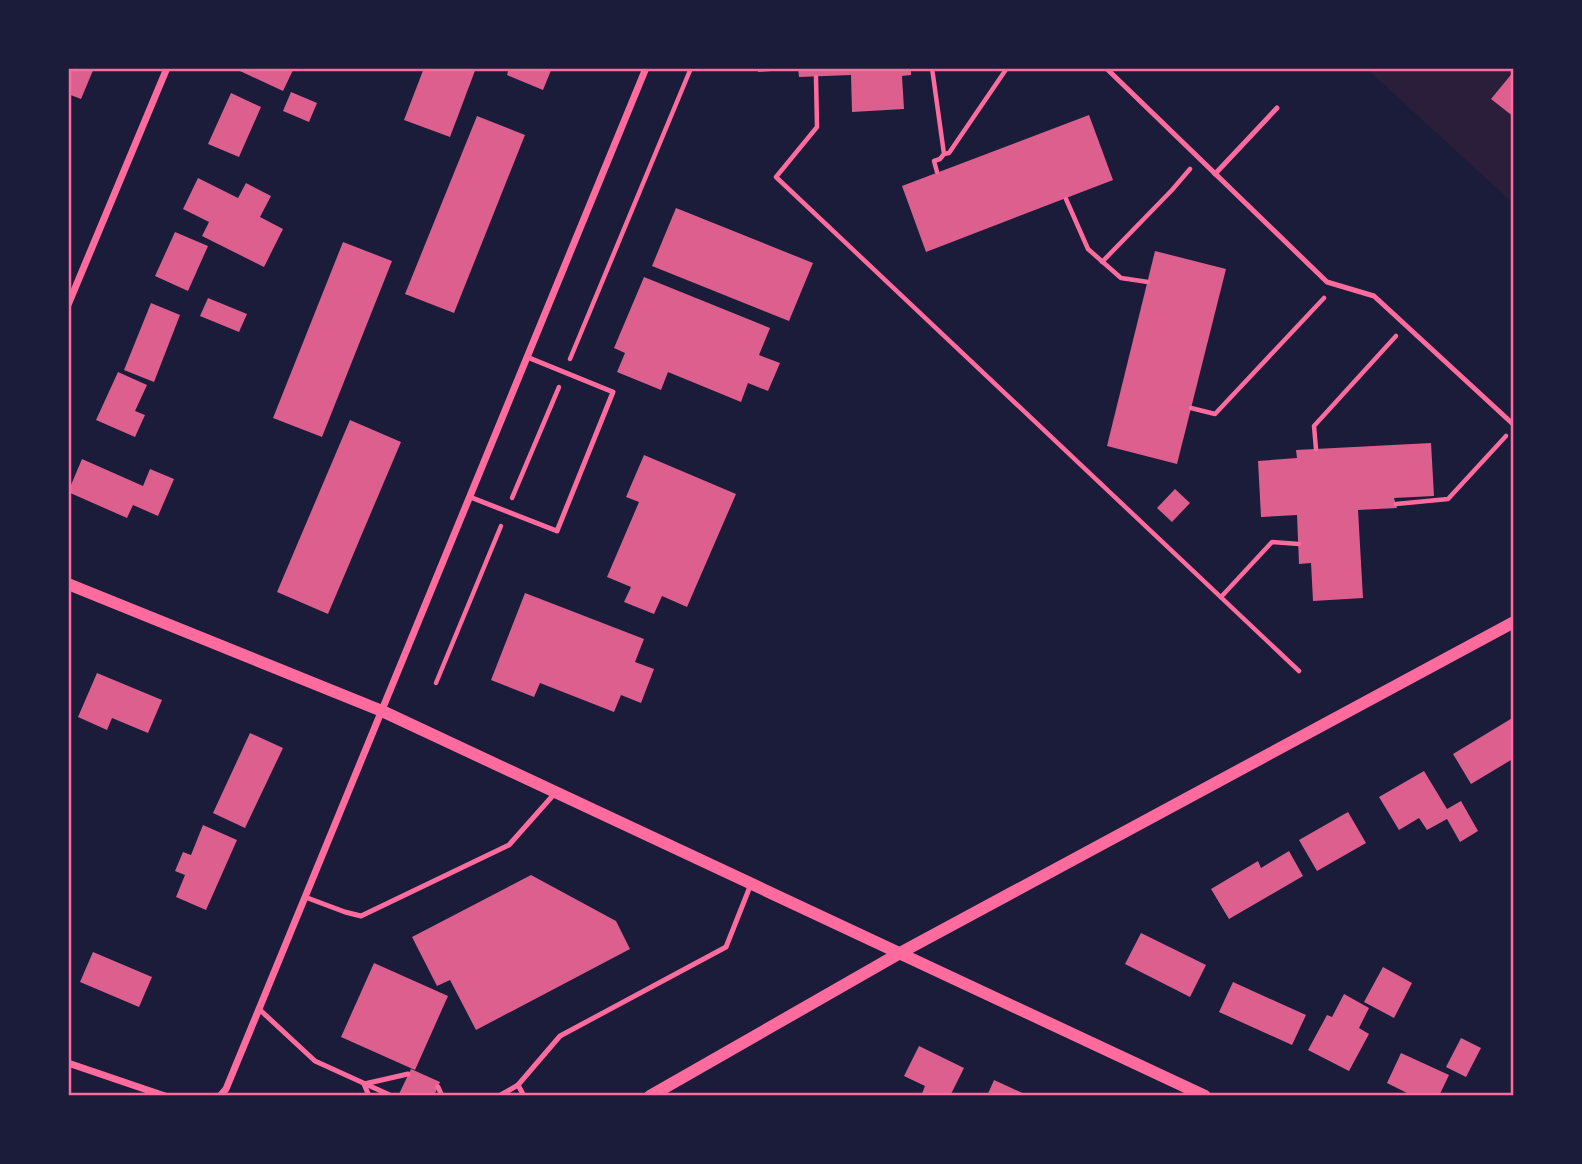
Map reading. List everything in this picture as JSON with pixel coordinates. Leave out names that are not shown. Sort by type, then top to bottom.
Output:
[{"type":"street","points":[[68,305],[167,68]]},
{"type":"street","points":[[220,1096],[226,1088],[259,1009],[646,68]]},
{"type":"street","points":[[68,584],[382,711],[1205,1096]]},
{"type":"street","points":[[650,1096],[900,953],[1514,622]]},
{"type":"street","points":[[68,1063],[165,1096]]},
{"type":"lane","points":[[1106,68],[1327,282],[1374,296],[1514,426]]},
{"type":"lane","points":[[1215,174],[1277,108]]},
{"type":"lane","points":[[470,496],[557,531],[612,393],[527,357]]},
{"type":"lane","points":[[305,897],[361,916],[509,845],[556,792]]},
{"type":"lane","points":[[499,1096],[518,1085],[560,1036],[726,947],[751,884]]},
{"type":"lane","points":[[259,1009],[314,1061],[392,1096]]},
{"type":"lane","points":[[364,1084],[408,1074]]},
{"type":"lane","points":[[364,1084],[369,1096]]},
{"type":"lane","points":[[518,1085],[524,1096]]},
{"type":"lane","points":[[438,1087],[442,1096]]},
{"type":"path","points":[[932,68],[944,154]]},
{"type":"path","points":[[937,172],[934,161],[949,153],[1007,68]]},
{"type":"path","points":[[816,77],[817,127],[776,177],[1299,671]]},
{"type":"path","points":[[1102,262],[1199,158]]},
{"type":"path","points":[[1066,199],[1088,249],[1121,278],[1148,282]]},
{"type":"path","points":[[1191,408],[1215,414],[1336,285]]},
{"type":"path","points":[[1315,449],[1314,426],[1406,325]]},
{"type":"path","points":[[1396,504],[1448,499],[1514,426]]},
{"type":"path","points":[[1221,597],[1272,542],[1298,544]]},
{"type":"shaded area","points":[[1366,68],[1514,68],[1514,204]]},
{"type":"building","points":[[68,68],[94,68],[81,99],[68,94]]},
{"type":"building","points":[[242,68],[294,68],[283,91],[240,71]]},
{"type":"building","points":[[424,68],[476,68],[450,137],[404,120]]},
{"type":"building","points":[[509,68],[552,68],[543,90],[507,75]]},
{"type":"building","points":[[758,68],[784,68],[784,70],[758,72]]},
{"type":"building","points":[[798,68],[911,68],[911,75],[902,76],[904,109],[852,112],[851,75],[799,77]]},
{"type":"building","points":[[1514,71],[1514,117],[1491,99]]},
{"type":"building","points":[[291,92],[317,103],[309,122],[283,111]]},
{"type":"building","points":[[231,93],[261,107],[239,157],[208,144]]},
{"type":"building","points":[[1089,115],[1113,180],[926,252],[902,186]]},
{"type":"building","points":[[477,116],[525,135],[454,313],[405,294]]},
{"type":"building","points":[[198,178],[238,198],[246,183],[271,196],[260,217],[283,229],[264,267],[202,236],[209,222],[183,209]]},
{"type":"building","points":[[676,208],[813,263],[789,321],[652,266]]},
{"type":"building","points":[[175,232],[208,246],[188,291],[155,276]]},
{"type":"building","points":[[343,242],[392,261],[322,437],[273,418]]},
{"type":"building","points":[[1155,251],[1226,269],[1177,464],[1107,446]]},
{"type":"building","points":[[644,277],[770,328],[759,355],[780,363],[768,391],[748,383],[741,402],[668,372],[661,390],[617,372],[625,353],[614,348]]},
{"type":"building","points":[[208,298],[247,314],[239,332],[200,316]]},
{"type":"building","points":[[151,303],[180,315],[154,382],[124,370]]},
{"type":"building","points":[[118,372],[147,385],[135,411],[145,415],[135,437],[96,420]]},
{"type":"building","points":[[350,420],[401,442],[328,614],[277,592]]},
{"type":"building","points":[[1431,443],[1434,496],[1394,498],[1397,508],[1358,510],[1363,598],[1313,601],[1311,563],[1299,564],[1297,515],[1261,517],[1258,461],[1297,458],[1296,450]]},
{"type":"building","points":[[644,455],[736,494],[687,607],[662,596],[654,614],[624,602],[631,587],[607,577],[639,502],[626,497]]},
{"type":"building","points":[[82,459],[143,486],[150,469],[174,479],[158,516],[133,505],[127,518],[68,492]]},
{"type":"building","points":[[1175,489],[1190,503],[1172,522],[1157,508]]},
{"type":"building","points":[[525,593],[644,639],[635,662],[654,669],[641,703],[621,695],[614,712],[540,683],[534,697],[491,680]]},
{"type":"building","points":[[97,673],[162,700],[148,733],[112,718],[107,730],[78,717]]},
{"type":"building","points":[[1514,717],[1514,765],[1511,760],[1471,784],[1453,754]]},
{"type":"building","points":[[250,733],[283,748],[245,828],[213,813]]},
{"type":"building","points":[[1424,771],[1447,809],[1461,801],[1478,831],[1460,842],[1447,819],[1427,830],[1419,818],[1399,830],[1379,797]]},
{"type":"building","points":[[1348,812],[1366,843],[1317,871],[1299,840]]},
{"type":"building","points":[[203,825],[237,840],[206,910],[176,897],[185,875],[175,871],[183,852],[191,855]]},
{"type":"building","points":[[1289,851],[1303,876],[1229,919],[1211,889],[1258,861],[1261,868]]},
{"type":"building","points":[[531,875],[616,921],[630,949],[476,1030],[450,980],[437,986],[412,937]]},
{"type":"building","points":[[1141,933],[1206,965],[1190,997],[1125,964]]},
{"type":"building","points":[[93,952],[152,977],[139,1007],[80,982]]},
{"type":"building","points":[[374,963],[448,996],[415,1070],[341,1037]]},
{"type":"building","points":[[1383,967],[1412,983],[1394,1018],[1364,1002]]},
{"type":"building","points":[[1233,982],[1306,1015],[1292,1045],[1219,1012]]},
{"type":"building","points":[[1344,994],[1369,1008],[1359,1028],[1369,1034],[1349,1071],[1308,1050],[1327,1015],[1332,1017]]},
{"type":"building","points":[[1461,1038],[1481,1048],[1466,1077],[1446,1067]]},
{"type":"building","points":[[919,1046],[964,1068],[950,1096],[943,1093],[941,1096],[921,1096],[925,1086],[904,1076]]},
{"type":"building","points":[[1401,1053],[1449,1075],[1439,1096],[1413,1096],[1387,1083]]},
{"type":"building","points":[[411,1069],[440,1082],[434,1096],[398,1096]]},
{"type":"building","points":[[994,1080],[1029,1096],[987,1096]]}]
